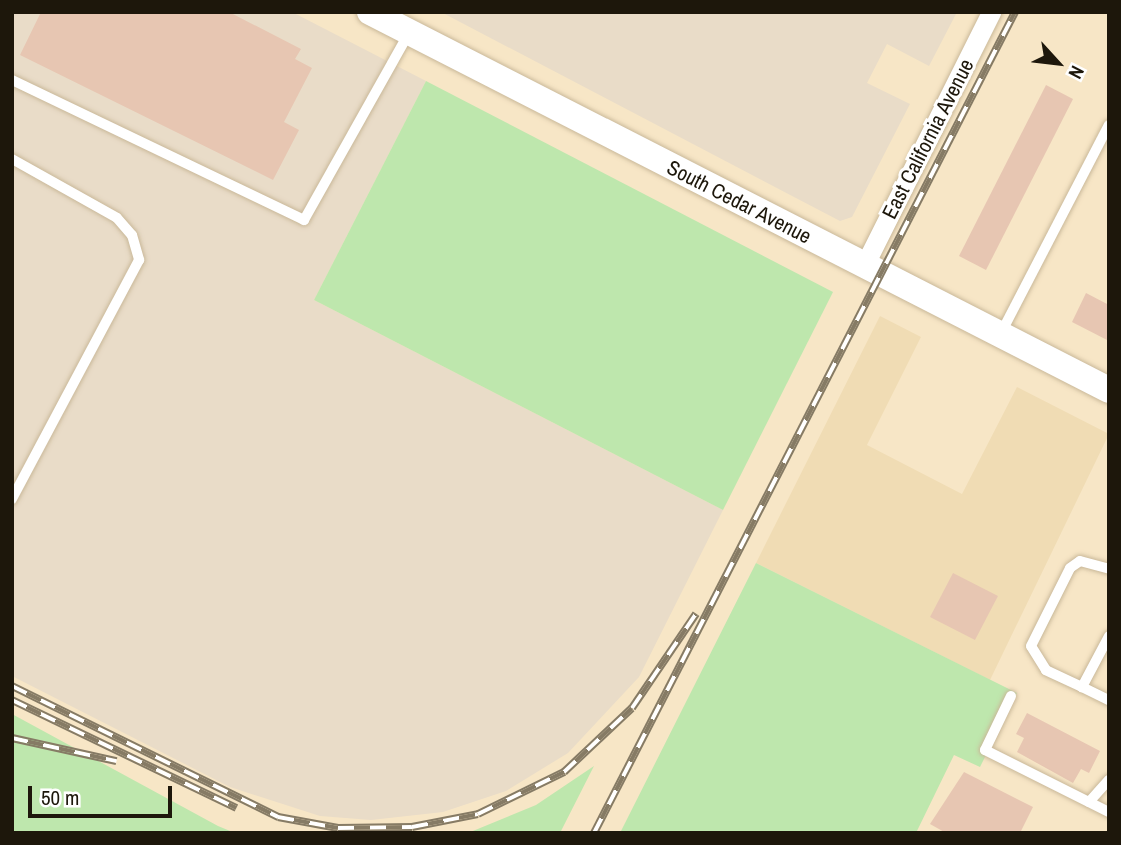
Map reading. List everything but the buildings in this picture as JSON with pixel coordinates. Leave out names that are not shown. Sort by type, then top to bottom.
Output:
[{"type":"main road","name":"South Cedar Avenue","points":[[370,12],[1109,390]]},
{"type":"street","name":"East California Avenue","points":[[864,266],[991,12]]},
{"type":"lane","points":[[12,80],[304,220],[409,32]]},
{"type":"lane","points":[[999,336],[1109,125]]},
{"type":"lane","points":[[12,159],[117,218],[132,235],[139,260],[12,499]]},
{"type":"lane","points":[[1109,569],[1080,561],[1070,568],[1031,646],[1046,670],[1109,700]]},
{"type":"lane","points":[[1082,687],[1109,636]]},
{"type":"lane","points":[[1012,696],[985,750],[1109,812]]},
{"type":"lane","points":[[1089,802],[1109,780]]},
{"type":"shaded area","points":[[12,12],[292,12],[426,81],[314,300],[723,510],[639,677],[568,753],[506,791],[443,812],[371,820],[320,816],[230,787],[12,676]]},
{"type":"shaded area","points":[[441,12],[957,12],[929,66],[887,44],[867,83],[910,104],[852,217],[840,221]]},
{"type":"shaded area","points":[[880,316],[921,337],[867,445],[962,494],[1017,387],[1109,434],[990,680],[756,563]]},
{"type":"green space","points":[[426,81],[833,292],[723,510],[314,300]]},
{"type":"green space","points":[[756,563],[1017,693],[980,767],[954,755],[916,833],[620,833]]},
{"type":"green space","points":[[12,714],[218,826],[235,833],[12,833]]},
{"type":"green space","points":[[594,766],[560,833],[468,833],[536,805]]},
{"type":"railway","points":[[594,833],[1015,12]]},
{"type":"railway","points":[[12,686],[278,817],[338,828],[412,827],[478,814],[564,772],[632,708],[696,614]]},
{"type":"railway","points":[[12,700],[236,808]]},
{"type":"railway","points":[[12,738],[116,761]]}]
